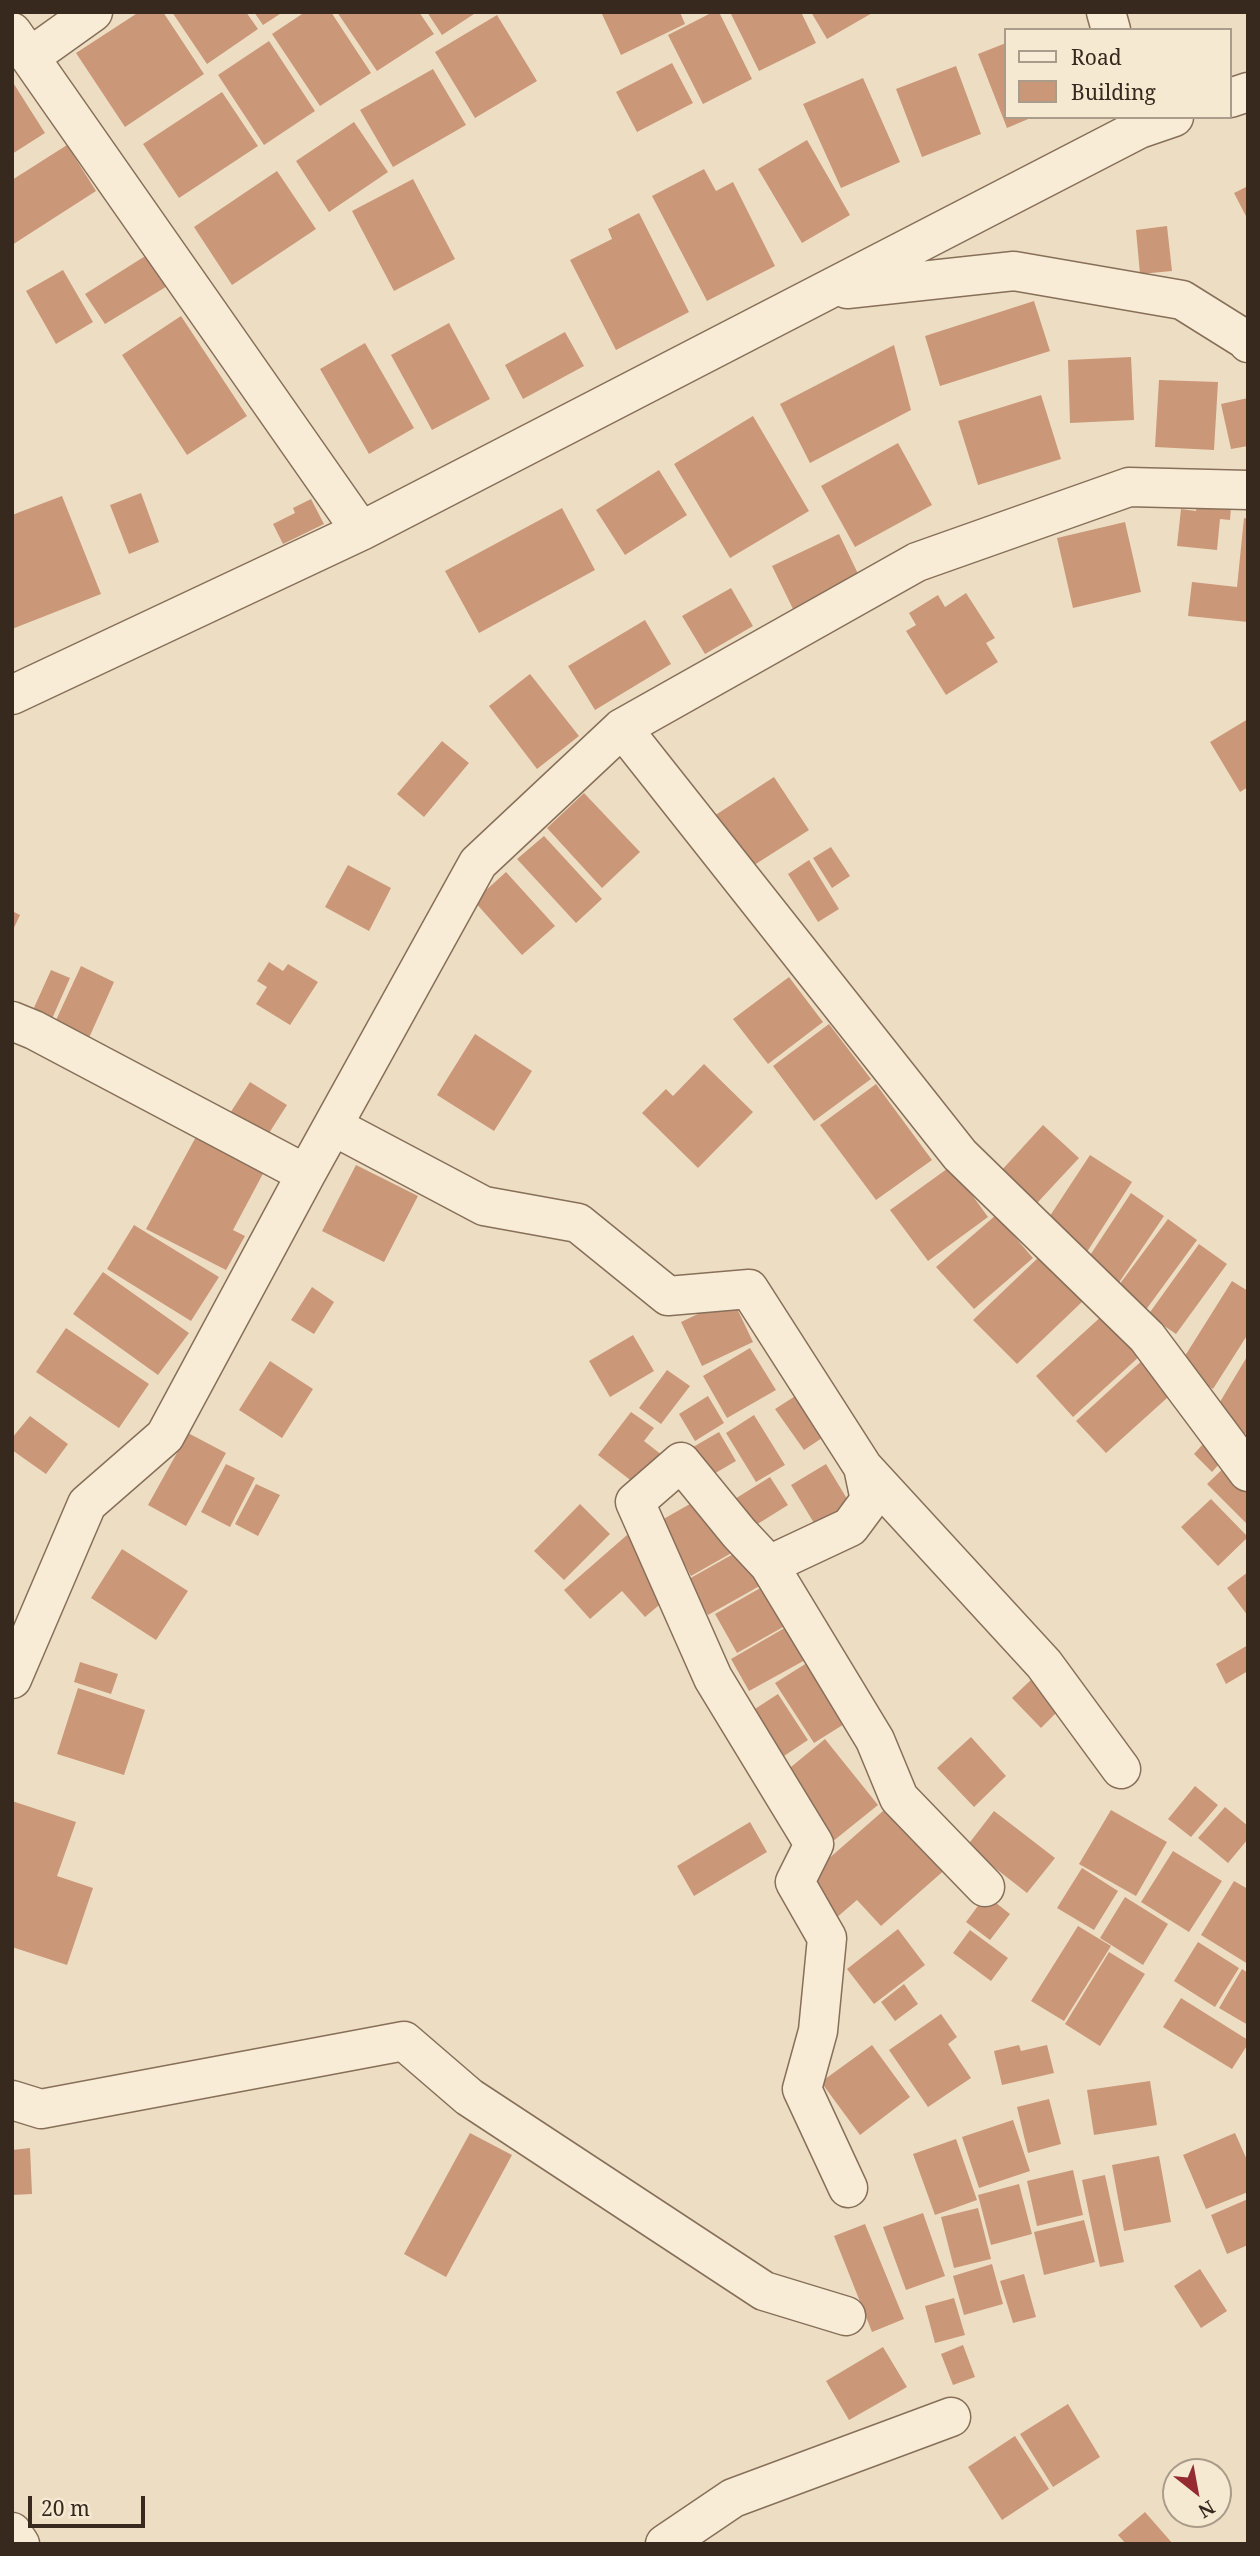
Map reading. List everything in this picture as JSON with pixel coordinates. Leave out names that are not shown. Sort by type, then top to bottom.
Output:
[{"type":"street","points":[[93,12],[21,44],[361,531]]},
{"type":"street","points":[[12,695],[361,531],[1150,121]]},
{"type":"street","points":[[826,291],[1014,271],[1182,300],[1248,343]]},
{"type":"street","points":[[12,1679],[87,1504],[165,1436],[478,863],[622,728],[917,562],[1129,487],[1248,489]]},
{"type":"street","points":[[622,728],[960,1155],[1147,1337],[1248,1472]]},
{"type":"street","points":[[12,1021],[34,1030],[306,1174]]},
{"type":"street","points":[[333,1126],[484,1206],[578,1223],[668,1296],[749,1289],[863,1467],[1044,1664],[1121,1769]]},
{"type":"street","points":[[848,2188],[802,2089],[818,2031],[827,1938],[795,1882],[814,1844],[713,1678],[635,1502],[681,1462],[769,1565],[875,1740],[899,1798],[985,1887]]},
{"type":"street","points":[[769,1565],[850,1527],[870,1500],[863,1467]]},
{"type":"street","points":[[12,2100],[41,2109],[404,2041],[469,2097],[764,2291],[846,2316]]},
{"type":"street","points":[[665,2544],[733,2498],[951,2417]]},
{"type":"street","points":[[12,2532],[20,2544]]},
{"type":"building","points":[[139,12],[163,12],[204,74],[125,127],[76,53]]},
{"type":"building","points":[[172,12],[246,12],[258,29],[207,64]]},
{"type":"building","points":[[254,12],[283,12],[263,25]]},
{"type":"building","points":[[305,12],[331,12],[371,73],[320,106],[272,34]]},
{"type":"building","points":[[337,12],[419,12],[434,34],[377,71]]},
{"type":"building","points":[[427,12],[477,12],[442,35]]},
{"type":"building","points":[[601,12],[680,12],[685,24],[621,55]]},
{"type":"building","points":[[713,12],[719,12],[752,79],[703,104],[668,35]]},
{"type":"building","points":[[730,12],[801,12],[816,43],[759,71]]},
{"type":"building","points":[[811,12],[874,12],[827,39]]},
{"type":"building","points":[[497,15],[537,81],[475,118],[435,52]]},
{"type":"building","points":[[269,41],[315,111],[264,145],[218,75]]},
{"type":"building","points":[[1004,44],[1004,119],[1028,119],[1007,128],[978,54]]},
{"type":"building","points":[[672,63],[693,103],[637,132],[616,92]]},
{"type":"building","points":[[956,66],[981,134],[922,157],[896,89]]},
{"type":"building","points":[[433,69],[466,125],[393,167],[360,110]]},
{"type":"building","points":[[863,78],[900,162],[841,188],[803,104]]},
{"type":"building","points":[[12,81],[45,133],[12,154]]},
{"type":"building","points":[[222,92],[258,146],[179,198],[143,144]]},
{"type":"building","points":[[354,122],[388,172],[329,212],[296,161]]},
{"type":"building","points":[[807,140],[850,215],[802,243],[758,169]]},
{"type":"building","points":[[67,145],[96,191],[12,245],[12,180]]},
{"type":"building","points":[[704,169],[716,191],[733,182],[775,266],[707,301],[652,196]]},
{"type":"building","points":[[277,171],[316,229],[232,285],[194,227]]},
{"type":"building","points":[[413,179],[455,259],[394,291],[352,211]]},
{"type":"building","points":[[1248,186],[1248,220],[1234,193]]},
{"type":"building","points":[[639,213],[689,312],[616,350],[570,260],[612,239],[608,229]]},
{"type":"building","points":[[1167,226],[1172,271],[1140,274],[1136,230]]},
{"type":"building","points":[[150,253],[169,285],[105,324],[85,294]]},
{"type":"building","points":[[63,270],[93,322],[56,344],[26,291]]},
{"type":"building","points":[[1034,301],[1050,351],[940,386],[925,336]]},
{"type":"building","points":[[181,316],[247,416],[187,455],[122,355]]},
{"type":"building","points":[[449,323],[490,399],[432,430],[391,355]]},
{"type":"building","points":[[565,332],[584,366],[523,399],[505,365]]},
{"type":"building","points":[[365,343],[414,428],[369,454],[320,369]]},
{"type":"building","points":[[894,345],[911,410],[810,463],[780,404]]},
{"type":"building","points":[[1131,357],[1134,420],[1070,423],[1068,360]]},
{"type":"building","points":[[1159,380],[1218,382],[1214,450],[1155,447]]},
{"type":"building","points":[[1041,395],[1061,459],[978,485],[958,421]]},
{"type":"building","points":[[1248,398],[1248,446],[1231,449],[1221,404]]},
{"type":"building","points":[[753,416],[809,511],[730,558],[674,464]]},
{"type":"building","points":[[898,443],[932,505],[855,547],[821,486]]},
{"type":"building","points":[[659,470],[687,515],[625,555],[596,510]]},
{"type":"building","points":[[1198,492],[1232,494],[1230,520],[1220,519],[1217,550],[1177,546],[1181,509],[1196,511]]},
{"type":"building","points":[[141,493],[159,542],[129,554],[110,505]]},
{"type":"building","points":[[62,496],[101,594],[12,629],[12,515]]},
{"type":"building","points":[[311,499],[324,524],[283,544],[273,524],[295,513],[293,508]]},
{"type":"building","points":[[562,508],[595,570],[479,633],[445,571]]},
{"type":"building","points":[[1244,518],[1248,519],[1248,622],[1188,616],[1192,582],[1237,587]]},
{"type":"building","points":[[1125,522],[1141,592],[1073,608],[1057,538]]},
{"type":"building","points":[[839,534],[861,580],[794,611],[772,566]]},
{"type":"building","points":[[731,588],[753,626],[705,654],[682,616]]},
{"type":"building","points":[[966,593],[995,638],[986,643],[998,662],[946,695],[906,631],[916,625],[909,613],[938,595],[945,607]]},
{"type":"building","points":[[645,620],[671,664],[595,710],[568,666]]},
{"type":"building","points":[[530,674],[579,736],[537,769],[489,706]]},
{"type":"building","points":[[1248,719],[1248,787],[1240,792],[1210,742]]},
{"type":"building","points":[[442,741],[469,763],[424,817],[397,794]]},
{"type":"building","points":[[774,777],[809,830],[748,869],[714,816]]},
{"type":"building","points":[[584,793],[640,852],[602,888],[547,828]]},
{"type":"building","points":[[544,836],[602,899],[576,923],[517,859]]},
{"type":"building","points":[[831,847],[850,876],[832,888],[813,858]]},
{"type":"building","points":[[809,860],[839,909],[818,922],[788,874]]},
{"type":"building","points":[[348,865],[391,888],[369,931],[325,907]]},
{"type":"building","points":[[506,872],[555,926],[522,955],[474,901]]},
{"type":"building","points":[[12,911],[20,915],[12,932]]},
{"type":"building","points":[[269,962],[283,971],[288,964],[318,982],[290,1025],[256,1004],[267,987],[257,981]]},
{"type":"building","points":[[81,966],[114,982],[84,1049],[50,1033]]},
{"type":"building","points":[[51,970],[70,978],[47,1030],[28,1021]]},
{"type":"building","points":[[789,977],[823,1022],[768,1064],[733,1019]]},
{"type":"building","points":[[829,1024],[871,1079],[814,1121],[773,1066]]},
{"type":"building","points":[[475,1034],[532,1071],[494,1131],[437,1095]]},
{"type":"building","points":[[704,1064],[753,1112],[698,1168],[642,1113],[666,1089],[673,1096]]},
{"type":"building","points":[[250,1082],[287,1105],[262,1144],[225,1121]]},
{"type":"building","points":[[876,1084],[932,1160],[876,1200],[820,1125]]},
{"type":"building","points":[[1043,1125],[1079,1158],[1025,1216],[990,1183]]},
{"type":"building","points":[[198,1133],[266,1168],[233,1230],[245,1236],[226,1270],[146,1229]]},
{"type":"building","points":[[1090,1155],[1132,1182],[1085,1255],[1042,1228]]},
{"type":"building","points":[[356,1165],[418,1196],[384,1262],[322,1231]]},
{"type":"building","points":[[951,1166],[988,1217],[928,1261],[890,1210]]},
{"type":"building","points":[[1131,1193],[1164,1216],[1118,1284],[1085,1263]]},
{"type":"building","points":[[996,1215],[1033,1258],[974,1309],[936,1267]]},
{"type":"building","points":[[1168,1219],[1197,1240],[1145,1311],[1116,1289]]},
{"type":"building","points":[[134,1225],[219,1277],[191,1321],[107,1269]]},
{"type":"building","points":[[1199,1244],[1227,1264],[1176,1334],[1148,1315]]},
{"type":"building","points":[[1041,1255],[1084,1300],[1017,1364],[973,1320]]},
{"type":"building","points":[[103,1272],[189,1333],[158,1375],[73,1314]]},
{"type":"building","points":[[1232,1281],[1248,1291],[1248,1334],[1213,1389],[1178,1367]]},
{"type":"building","points":[[312,1287],[334,1302],[314,1334],[291,1320]]},
{"type":"building","points":[[732,1298],[753,1342],[702,1366],[681,1322]]},
{"type":"building","points":[[1104,1314],[1141,1355],[1073,1417],[1036,1376]]},
{"type":"building","points":[[66,1328],[149,1384],[119,1428],[36,1372]]},
{"type":"building","points":[[633,1335],[654,1371],[610,1397],[589,1361]]},
{"type":"building","points":[[750,1348],[776,1390],[727,1418],[703,1376]]},
{"type":"building","points":[[1248,1355],[1248,1430],[1244,1436],[1211,1417]]},
{"type":"building","points":[[1147,1356],[1177,1389],[1106,1453],[1076,1421]]},
{"type":"building","points":[[270,1361],[313,1389],[282,1438],[239,1410]]},
{"type":"building","points":[[667,1370],[690,1386],[661,1424],[639,1408]]},
{"type":"building","points":[[797,1395],[825,1436],[804,1450],[775,1409]]},
{"type":"building","points":[[708,1396],[724,1423],[695,1441],[679,1414]]},
{"type":"building","points":[[631,1412],[654,1428],[644,1441],[662,1455],[638,1486],[598,1455]]},
{"type":"building","points":[[754,1415],[785,1465],[756,1482],[726,1433]]},
{"type":"building","points":[[30,1416],[68,1444],[46,1474],[12,1450],[12,1438]]},
{"type":"building","points":[[719,1432],[736,1461],[705,1479],[688,1450]]},
{"type":"building","points":[[188,1433],[226,1453],[186,1526],[148,1505]]},
{"type":"building","points":[[1211,1435],[1230,1452],[1212,1472],[1194,1454]]},
{"type":"building","points":[[1232,1460],[1248,1477],[1248,1525],[1207,1484]]},
{"type":"building","points":[[226,1464],[255,1478],[230,1527],[201,1512]]},
{"type":"building","points":[[826,1464],[855,1512],[820,1533],[791,1485]]},
{"type":"building","points":[[770,1477],[788,1505],[748,1530],[730,1502]]},
{"type":"building","points":[[256,1484],[280,1495],[258,1536],[235,1524]]},
{"type":"building","points":[[704,1496],[735,1551],[691,1576],[660,1521]]},
{"type":"building","points":[[1211,1499],[1248,1537],[1218,1566],[1181,1527]]},
{"type":"building","points":[[580,1504],[610,1534],[564,1580],[534,1551]]},
{"type":"building","points":[[627,1535],[653,1564],[671,1595],[645,1617],[622,1591],[590,1619],[564,1590]]},
{"type":"building","points":[[744,1548],[765,1583],[708,1615],[687,1580]]},
{"type":"building","points":[[122,1549],[188,1591],[156,1640],[91,1598]]},
{"type":"building","points":[[1248,1572],[1248,1616],[1227,1588]]},
{"type":"building","points":[[769,1583],[792,1622],[737,1653],[715,1614]]},
{"type":"building","points":[[788,1626],[807,1659],[749,1691],[731,1659]]},
{"type":"building","points":[[1248,1645],[1248,1671],[1226,1684],[1216,1664]]},
{"type":"building","points":[[810,1661],[849,1721],[814,1743],[775,1683]]},
{"type":"building","points":[[80,1662],[118,1674],[111,1694],[74,1682]]},
{"type":"building","points":[[1036,1675],[1064,1705],[1041,1728],[1012,1698]]},
{"type":"building","points":[[78,1688],[145,1710],[124,1775],[57,1754]]},
{"type":"building","points":[[778,1694],[808,1740],[772,1764],[741,1718]]},
{"type":"building","points":[[971,1737],[1006,1776],[974,1807],[937,1768]]},
{"type":"building","points":[[825,1739],[878,1805],[832,1842],[780,1776]]},
{"type":"building","points":[[1195,1786],[1218,1805],[1191,1837],[1168,1819]]},
{"type":"building","points":[[12,1801],[76,1822],[57,1876],[93,1888],[67,1965],[12,1947]]},
{"type":"building","points":[[891,1804],[948,1867],[881,1926],[857,1900],[835,1919],[802,1882]]},
{"type":"building","points":[[1225,1807],[1248,1826],[1248,1839],[1228,1863],[1198,1838]]},
{"type":"building","points":[[1111,1810],[1167,1842],[1136,1896],[1079,1864]]},
{"type":"building","points":[[994,1811],[1055,1858],[1027,1893],[967,1846]]},
{"type":"building","points":[[750,1822],[767,1852],[694,1896],[677,1866]]},
{"type":"building","points":[[1173,1851],[1222,1881],[1189,1932],[1141,1902]]},
{"type":"building","points":[[1082,1868],[1118,1891],[1094,1930],[1057,1908]]},
{"type":"building","points":[[1234,1881],[1248,1889],[1248,1964],[1201,1935]]},
{"type":"building","points":[[986,1895],[1010,1914],[990,1940],[966,1922]]},
{"type":"building","points":[[1125,1897],[1168,1924],[1143,1965],[1100,1938]]},
{"type":"building","points":[[1078,1926],[1111,1946],[1064,2021],[1031,2001]]},
{"type":"building","points":[[898,1929],[925,1965],[874,2004],[847,1969]]},
{"type":"building","points":[[970,1930],[1008,1958],[991,1981],[953,1953]]},
{"type":"building","points":[[1198,1942],[1239,1968],[1215,2007],[1174,1981]]},
{"type":"building","points":[[1109,1952],[1145,1974],[1100,2046],[1065,2024]]},
{"type":"building","points":[[1242,1969],[1248,1973],[1248,2025],[1219,2008]]},
{"type":"building","points":[[904,1984],[918,2004],[895,2021],[881,2002]]},
{"type":"building","points":[[1181,1998],[1248,2040],[1232,2069],[1163,2027]]},
{"type":"building","points":[[941,2014],[957,2037],[948,2044],[971,2078],[928,2107],[889,2050]]},
{"type":"building","points":[[872,2045],[910,2097],[860,2135],[821,2082]]},
{"type":"building","points":[[1019,2045],[1021,2051],[1047,2045],[1054,2073],[1002,2085],[994,2051]]},
{"type":"building","points":[[1150,2081],[1157,2125],[1094,2135],[1087,2090]]},
{"type":"building","points":[[1049,2099],[1061,2144],[1028,2153],[1017,2107]]},
{"type":"building","points":[[1013,2120],[1030,2171],[979,2188],[962,2137]]},
{"type":"building","points":[[470,2133],[512,2155],[446,2277],[404,2254]]},
{"type":"building","points":[[1235,2133],[1248,2162],[1248,2192],[1206,2209],[1183,2155]]},
{"type":"building","points":[[956,2139],[977,2200],[935,2215],[913,2154]]},
{"type":"building","points":[[30,2148],[32,2194],[12,2195],[12,2150]]},
{"type":"building","points":[[1159,2156],[1171,2222],[1124,2231],[1112,2165]]},
{"type":"building","points":[[1073,2170],[1083,2215],[1037,2226],[1027,2181]]},
{"type":"building","points":[[1105,2175],[1124,2262],[1100,2267],[1082,2180]]},
{"type":"building","points":[[1019,2184],[1032,2234],[991,2245],[978,2195]]},
{"type":"building","points":[[1248,2199],[1248,2245],[1227,2254],[1211,2215]]},
{"type":"building","points":[[978,2208],[991,2259],[954,2268],[941,2217]]},
{"type":"building","points":[[923,2213],[945,2276],[906,2290],[883,2227]]},
{"type":"building","points":[[1084,2220],[1095,2262],[1044,2275],[1034,2232]]},
{"type":"building","points":[[865,2224],[904,2319],[872,2332],[834,2236]]},
{"type":"building","points":[[992,2264],[1003,2304],[964,2315],[953,2276]]},
{"type":"building","points":[[1200,2269],[1227,2311],[1201,2328],[1174,2286]]},
{"type":"building","points":[[1024,2274],[1036,2317],[1013,2323],[1000,2281]]},
{"type":"building","points":[[954,2298],[965,2335],[935,2343],[925,2306]]},
{"type":"building","points":[[963,2345],[975,2377],[953,2385],[941,2354]]},
{"type":"building","points":[[883,2347],[907,2387],[849,2420],[826,2381]]},
{"type":"building","points":[[1068,2404],[1100,2457],[1053,2487],[1020,2434]]},
{"type":"building","points":[[1015,2436],[1049,2489],[1002,2520],[968,2467]]},
{"type":"building","points":[[1145,2512],[1173,2544],[1126,2544],[1118,2535]]}]
